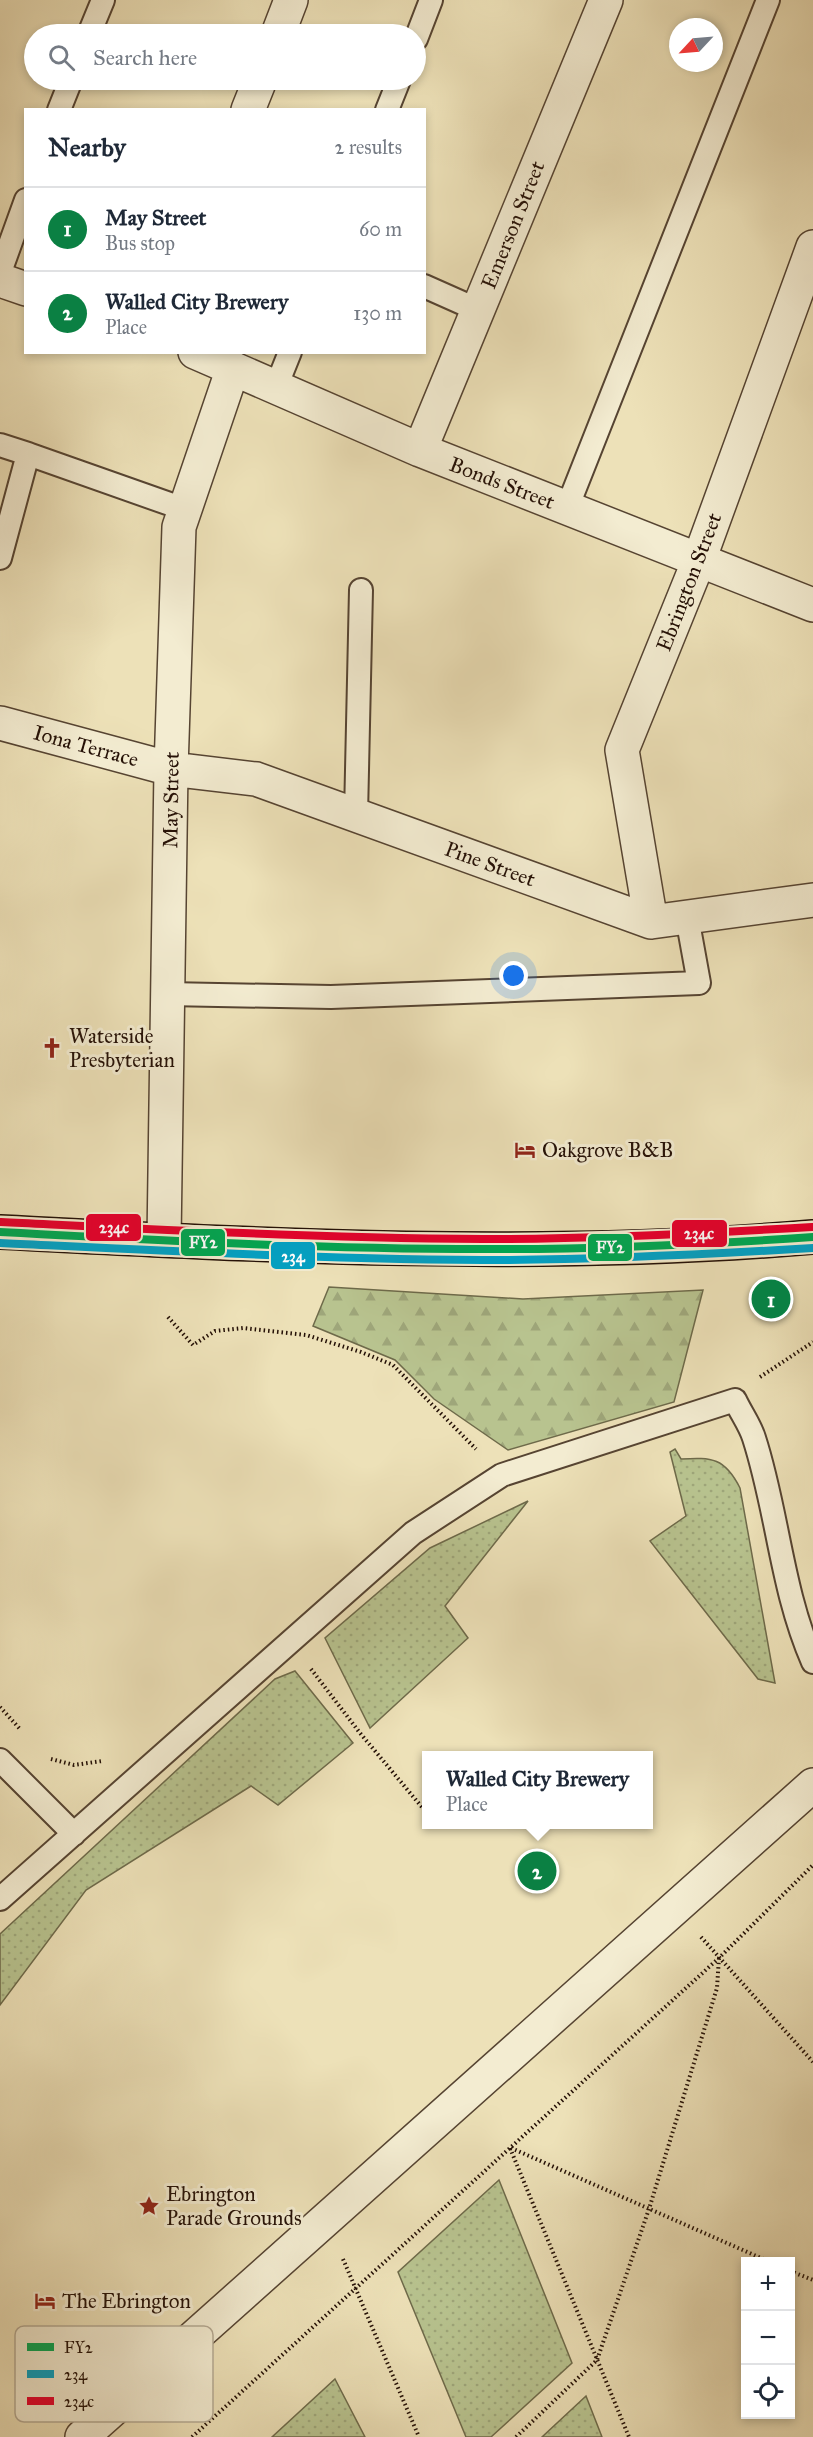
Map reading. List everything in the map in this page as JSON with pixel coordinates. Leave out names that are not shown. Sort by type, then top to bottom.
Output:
[{"type":"highway","points":[[0,1232],[164,1240],[492,1250],[745,1243],[813,1237]]},
{"type":"street","points":[[282,24],[291,0]]},
{"type":"street","name":"Emerson Street","points":[[420,450],[606,0]]},
{"type":"street","points":[[249,108],[256,90]]},
{"type":"street","name":"Ebrington Street","points":[[651,922],[622,750],[699,560],[813,247]]},
{"type":"street","points":[[0,280],[24,288]]},
{"type":"street","name":"Bonds Street","points":[[200,354],[420,450],[813,605]]},
{"type":"street","name":"May Street","points":[[164,1240],[171,769],[178,527],[233,368]]},
{"type":"street","name":"Iona Terrace","points":[[0,723],[171,769]]},
{"type":"street","name":"Pine Street","points":[[171,769],[256,779],[651,922],[813,900]]},
{"type":"street","points":[[207,2326],[813,1785]]},
{"type":"street","points":[[82,2437],[99,2422]]},
{"type":"lane","points":[[93,24],[103,0]]},
{"type":"lane","points":[[422,24],[431,0]]},
{"type":"lane","points":[[567,508],[768,0]]},
{"type":"lane","points":[[60,108],[67,90]]},
{"type":"lane","points":[[388,108],[395,90]]},
{"type":"lane","points":[[0,272],[24,206]]},
{"type":"lane","points":[[426,287],[478,310]]},
{"type":"lane","points":[[276,387],[289,354]]},
{"type":"lane","points":[[0,445],[184,509]]},
{"type":"lane","points":[[0,558],[28,454]]},
{"type":"lane","points":[[356,816],[361,590]]},
{"type":"lane","points":[[167,994],[331,997],[699,983],[687,917]]},
{"type":"lane","points":[[0,1899],[413,1533],[502,1475],[735,1401],[753,1436],[769,1498],[783,1569],[813,1662]]},
{"type":"lane","points":[[0,1760],[74,1834]]},
{"type":"path","points":[[168,1317],[194,1345],[215,1331],[253,1329],[306,1335],[361,1352],[393,1365],[502,1475]]},
{"type":"path","points":[[735,1401],[753,1382],[813,1342]]},
{"type":"path","points":[[291,1641],[360,1733],[422,1807]]},
{"type":"path","points":[[0,1707],[24,1733]]},
{"type":"path","points":[[45,1755],[50,1759],[74,1765],[167,1751]]},
{"type":"path","points":[[213,2418],[719,1958],[813,1865]]},
{"type":"path","points":[[676,1907],[813,2062]]},
{"type":"path","points":[[516,2437],[597,2361],[650,2209],[717,1988],[719,1958]]},
{"type":"path","points":[[510,2148],[759,2257]]},
{"type":"path","points":[[510,2148],[629,2437]]},
{"type":"path","points":[[326,2220],[419,2437]]},
{"type":"path","points":[[795,2273],[813,2280]]},
{"type":"path","points":[[192,2437],[208,2422]]},
{"type":"green space","points":[[329,1287],[523,1299],[703,1290],[674,1402],[508,1450],[434,1399],[395,1360],[313,1326]]},
{"type":"green space","points":[[675,1449],[681,1459],[709,1459],[723,1465],[740,1488],[775,1683],[758,1679],[650,1541],[686,1516],[670,1452]]},
{"type":"green space","points":[[528,1501],[445,1606],[468,1638],[370,1728],[325,1638],[430,1548]]},
{"type":"green space","points":[[295,1671],[353,1743],[278,1805],[251,1786],[86,1890],[0,2005],[0,1934],[275,1679]]},
{"type":"green space","points":[[499,2180],[572,2363],[491,2437],[466,2437],[398,2272]]},
{"type":"green space","points":[[335,2379],[365,2437],[272,2437]]},
{"type":"green space","points":[[586,2396],[602,2437],[542,2437]]},
{"type":"transit line","name":"234c","points":[[1,1222],[318,1236],[445,1239],[585,1238],[812,1227]]},
{"type":"transit line","name":"FY2","points":[[0,1232],[254,1244],[445,1249],[623,1247],[813,1237]]},
{"type":"transit line","name":"234","points":[[0,1243],[318,1257],[445,1260],[585,1259],[813,1248]]},
{"type":"place","name":"Waterside Presbyterian","points":[[52,1048]]},
{"type":"place","name":"Oakgrove B&B","points":[[525,1150]]},
{"type":"place","name":"May Street","points":[[771,1299]]},
{"type":"place","name":"Walled City Brewery","points":[[537,1871]]},
{"type":"place","name":"Ebrington Parade Grounds","points":[[149,2206]]},
{"type":"place","name":"The Ebrington","points":[[45,2301]]}]
